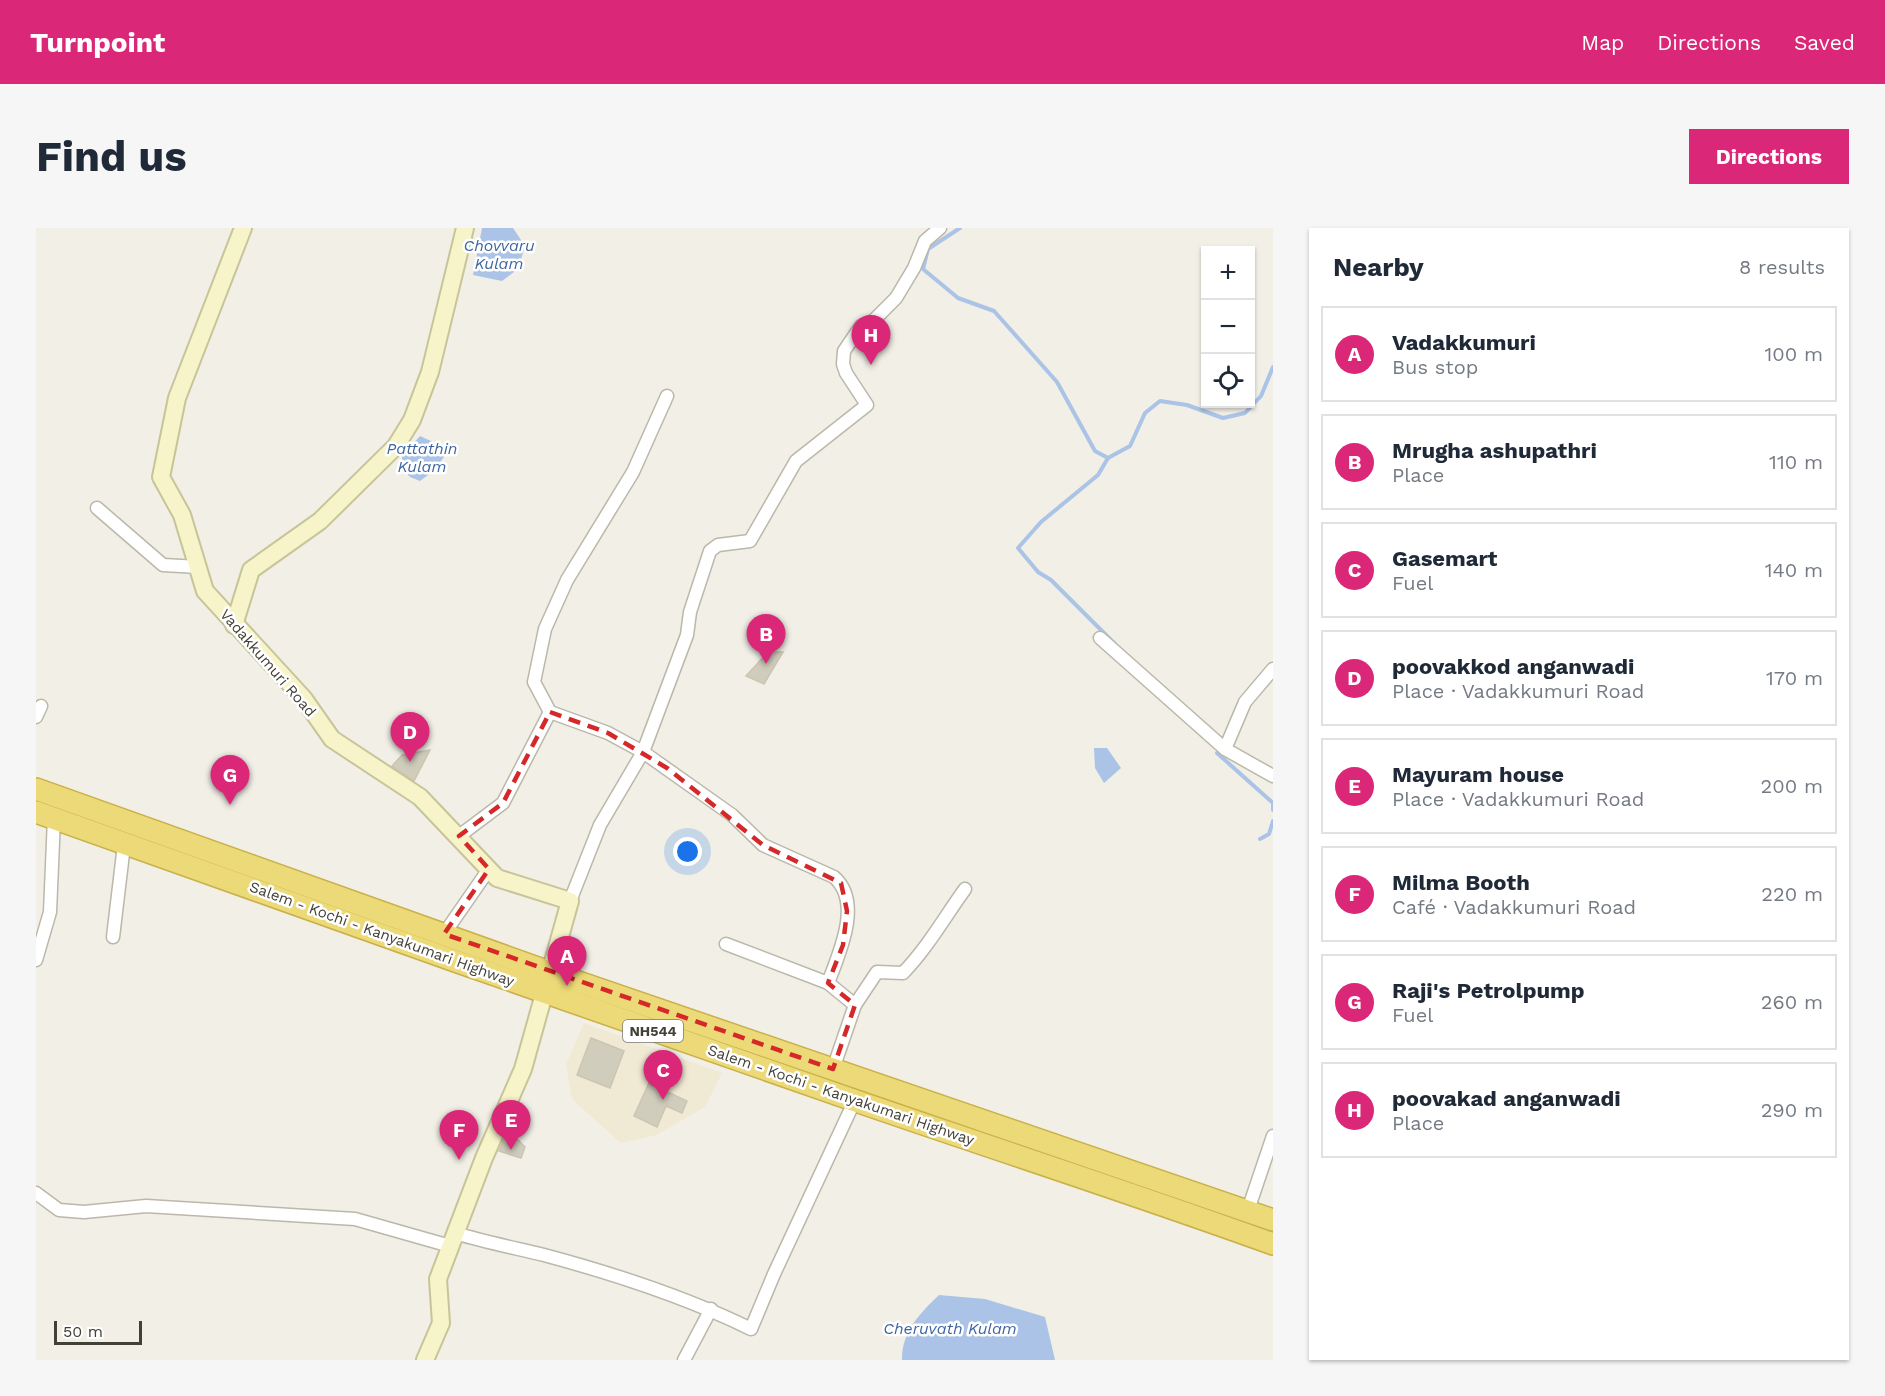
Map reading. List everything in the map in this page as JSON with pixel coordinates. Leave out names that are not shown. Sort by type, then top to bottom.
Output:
[{"type":"highway","name":"Salem - Kochi - Kanyakumari Highway","points":[[36,789],[549,972],[1273,1220]]},
{"type":"highway","name":"Salem - Kochi - Kanyakumari Highway","points":[[45,815],[544,993],[1273,1244]]},
{"type":"street","name":"Vadakkumuri Road","points":[[243,228],[177,398],[161,477],[182,515],[205,591],[304,699],[332,739],[420,797],[497,878],[570,901]]},
{"type":"street","points":[[234,625],[251,570],[320,520],[396,446],[412,420],[430,372],[465,228]]},
{"type":"street","points":[[425,1360],[441,1323],[438,1279],[484,1158],[523,1070],[570,901],[600,825],[643,752],[687,635],[690,612],[710,551],[718,545],[750,541],[796,461],[867,405],[846,373],[843,364],[844,351],[861,326],[873,321],[896,298],[914,268],[925,241],[940,228]]},
{"type":"street","points":[[667,396],[633,472],[567,580],[549,618],[539,652],[534,681],[550,712],[608,733],[643,752],[732,815],[763,845],[834,877],[841,883],[848,911],[843,945],[828,983]]},
{"type":"street","points":[[97,508],[164,565],[199,567]]},
{"type":"street","points":[[1100,638],[1226,748],[1273,776]]},
{"type":"street","points":[[1226,748],[1245,702],[1273,669]]},
{"type":"street","points":[[459,836],[503,803],[550,712]]},
{"type":"street","points":[[36,960],[50,912],[45,815]]},
{"type":"street","points":[[113,937],[124,845]]},
{"type":"street","points":[[444,934],[489,869]]},
{"type":"street","points":[[833,1070],[855,1005],[877,972],[903,973],[927,948],[940,923],[966,888]]},
{"type":"street","points":[[726,944],[828,983],[855,1005]]},
{"type":"street","points":[[36,1193],[47,1204],[59,1210],[84,1212],[146,1206],[355,1219],[453,1240],[498,1246],[543,1255],[711,1309],[751,1329],[774,1274],[855,1100]]},
{"type":"street","points":[[1248,1210],[1273,1136]]},
{"type":"street","points":[[684,1360],[711,1309]]},
{"type":"highlighted area","points":[[550,712],[608,733],[667,768],[763,845],[841,883],[847,911],[843,945],[828,983],[855,1005],[833,1069],[444,934],[489,869],[459,836],[503,803]]},
{"type":"shaded area","points":[[584,1023],[722,1073],[705,1107],[656,1135],[621,1143],[572,1099],[566,1065]]},
{"type":"water","name":"Chovvaru Kulam","points":[[482,228],[513,228],[525,246],[518,269],[502,281],[473,275]]},
{"type":"water","name":"Pattathin Kulam","points":[[420,436],[433,442],[444,457],[432,472],[420,481],[410,477],[402,468],[402,456]]},
{"type":"water","points":[[1094,748],[1107,748],[1121,768],[1104,783],[1095,768]]},
{"type":"water","name":"Cheruvath Kulam","points":[[939,1295],[985,1299],[1045,1317],[1055,1360],[902,1360],[908,1332],[919,1316]]},
{"type":"building","points":[[768,652],[783,652],[764,684],[746,676]]},
{"type":"building","points":[[430,750],[414,781],[392,766],[402,755]]},
{"type":"building","points":[[591,1038],[624,1051],[610,1088],[577,1075]]},
{"type":"building","points":[[649,1083],[687,1101],[682,1113],[666,1106],[657,1127],[634,1116]]},
{"type":"building","points":[[505,1137],[518,1140],[525,1147],[521,1158],[499,1151]]},
{"type":"waterway","points":[[960,228],[928,249],[923,269],[958,298],[994,311],[1057,382],[1095,451],[1108,458],[1130,446],[1145,413],[1160,401],[1187,405],[1223,418],[1245,413],[1261,396],[1273,367]]},
{"type":"waterway","points":[[1108,458],[1098,475],[1041,522],[1018,548],[1038,572],[1051,580],[1115,644]]},
{"type":"waterway","points":[[1217,753],[1273,803],[1273,810]]},
{"type":"waterway","points":[[1260,839],[1269,834],[1273,821]]},
{"type":"place","name":"poovakad anganwadi","points":[[871,365]]},
{"type":"place","name":"Mrugha ashupathri","points":[[766,664]]},
{"type":"place","name":"poovakkod anganwadi","points":[[410,762]]},
{"type":"place","name":"Raji's Petrolpump","points":[[230,805]]},
{"type":"place","name":"Vadakkumuri","points":[[567,986]]},
{"type":"place","name":"Gasemart","points":[[663,1100]]},
{"type":"place","name":"Mayuram house","points":[[511,1150]]},
{"type":"place","name":"Milma Booth","points":[[459,1160]]}]
